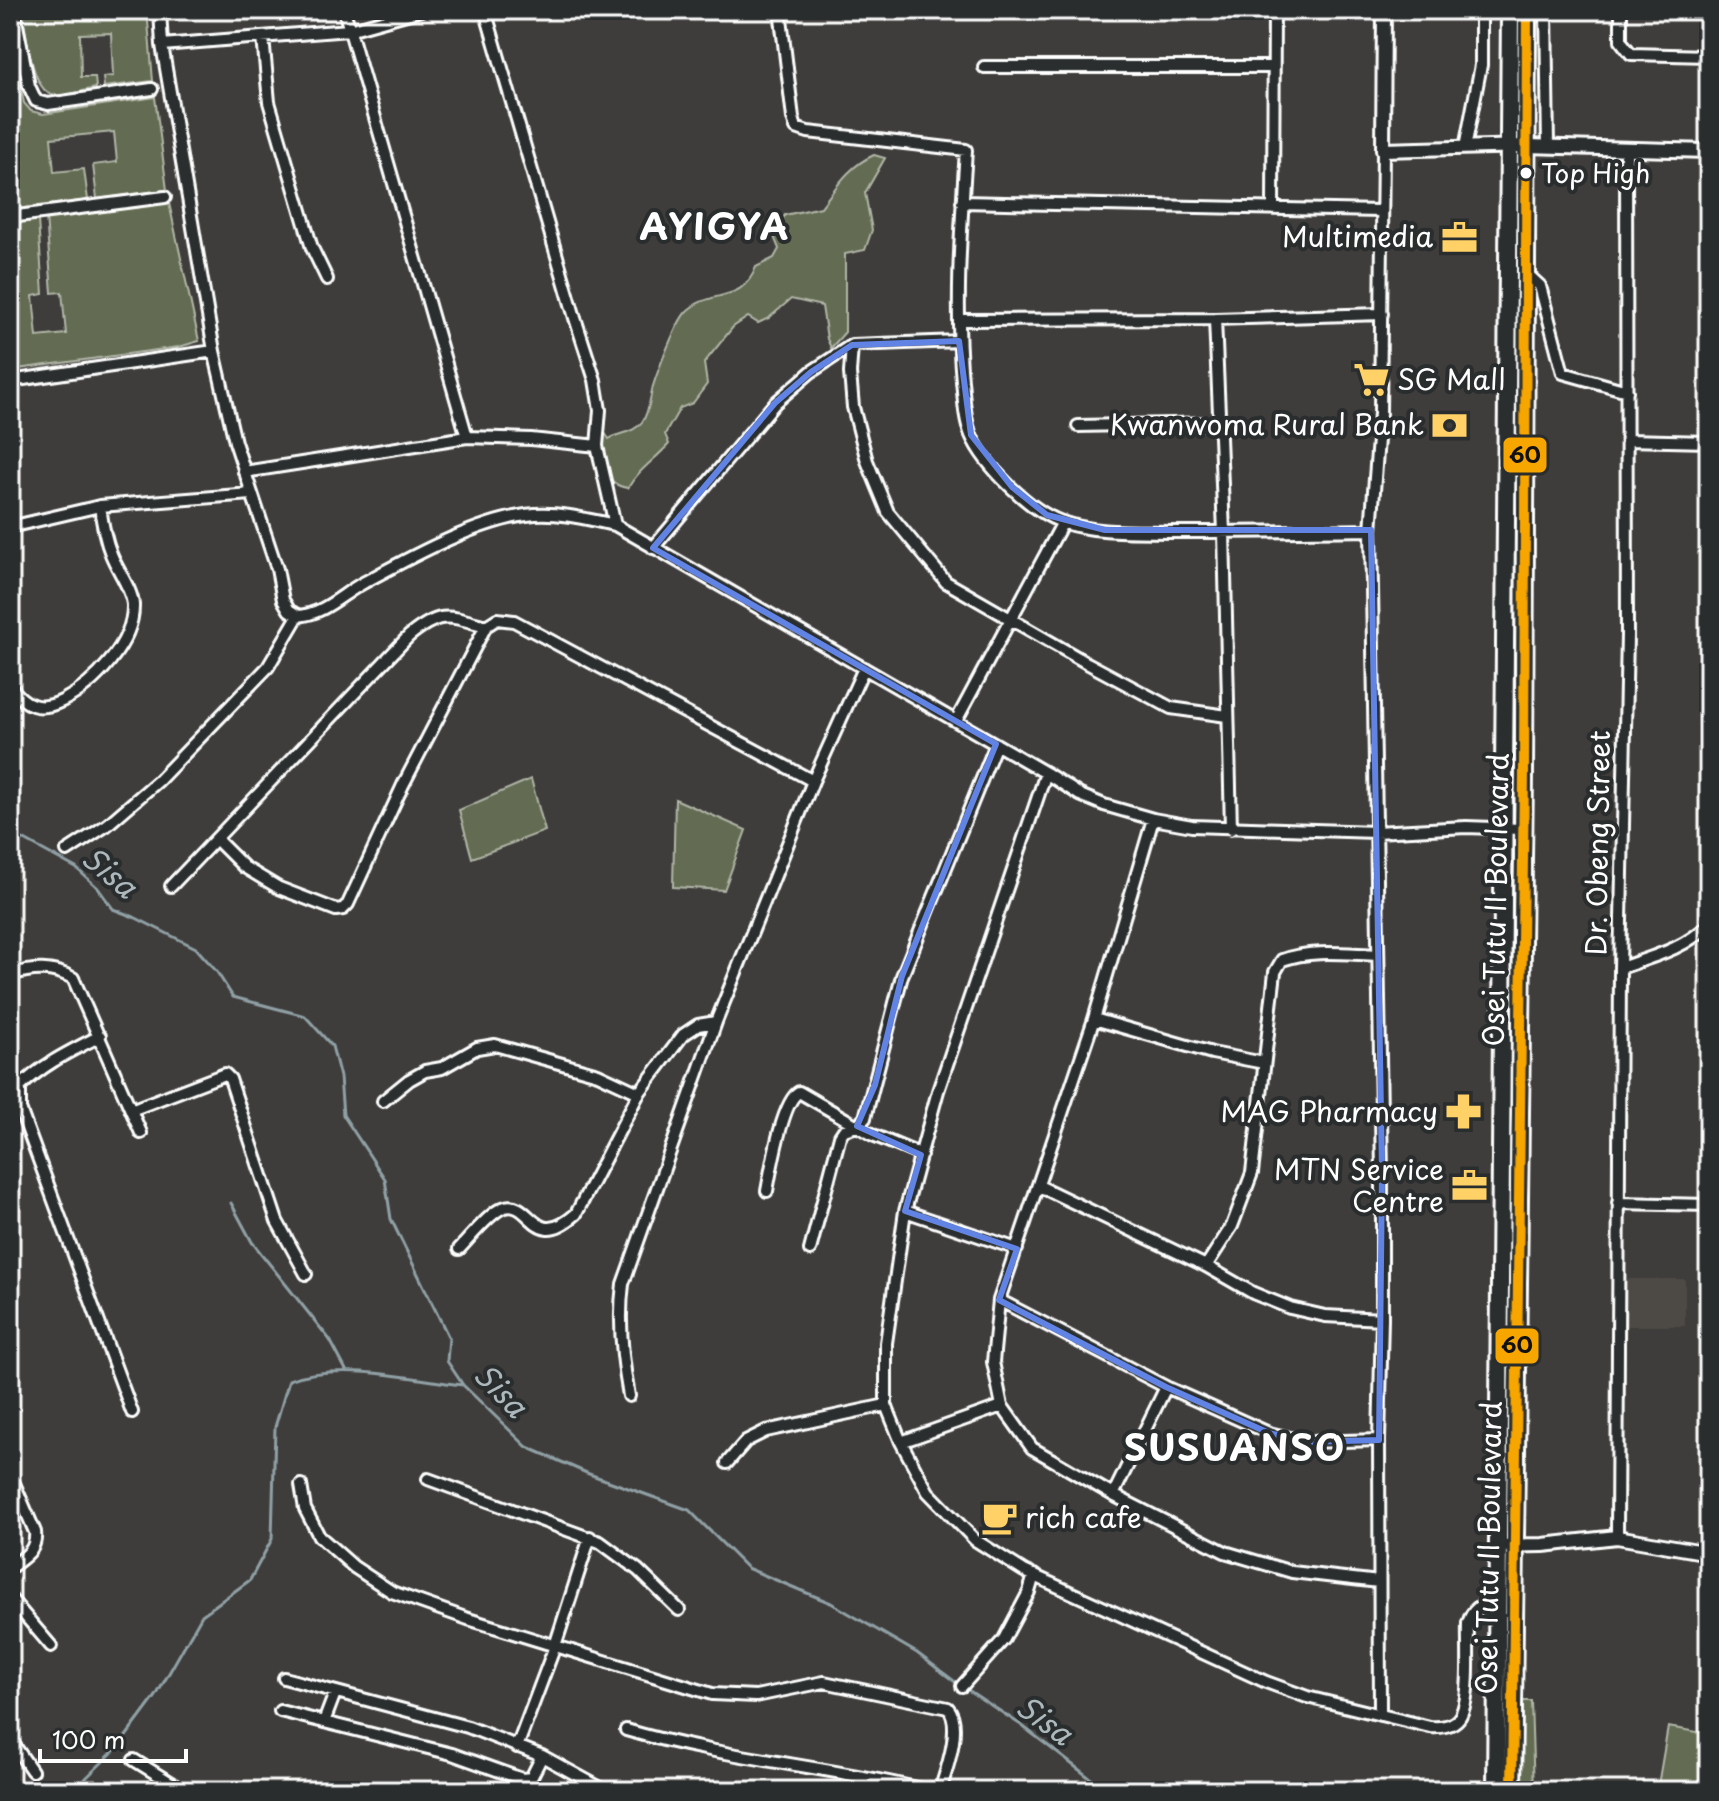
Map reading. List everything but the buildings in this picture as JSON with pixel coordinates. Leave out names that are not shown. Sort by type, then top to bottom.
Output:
[{"type":"highway","name":"Osei Tutu II Boulevard","points":[[1510,10],[1525,272],[1524,774],[1512,1791]]},
{"type":"highway","name":"Osei Tutu II Boulevard","points":[[1496,1791],[1505,399],[1527,10]]},
{"type":"street","points":[[160,10],[162,45],[214,351],[244,472],[277,569],[283,600],[289,610],[298,616],[311,615],[327,607],[346,592],[426,549],[512,517],[539,513],[615,525],[1080,795],[1127,813],[1231,829],[1376,832],[1522,829]]},
{"type":"street","points":[[344,10],[467,437]]},
{"type":"street","points":[[162,45],[349,30],[421,10]]},
{"type":"street","points":[[485,10],[595,380],[600,410],[597,446],[615,525]]},
{"type":"street","points":[[780,10],[796,128],[808,132],[966,150],[959,320],[966,415],[971,435],[1012,487],[1047,515],[1063,522],[1105,530],[1371,530]]},
{"type":"street","points":[[1273,208],[1274,10]]},
{"type":"street","points":[[1465,148],[1481,65],[1481,10]]},
{"type":"street","points":[[1546,10],[1548,147]]},
{"type":"street","points":[[1621,10],[1621,41],[1631,54],[1709,56]]},
{"type":"street","points":[[1380,1715],[1382,1319],[1371,530],[1380,413],[1382,11]]},
{"type":"street","points":[[13,13],[29,86],[36,101],[48,104],[152,89]]},
{"type":"street","points":[[263,37],[269,102],[312,248],[327,279]]},
{"type":"street","points":[[984,67],[1273,67]]},
{"type":"street","points":[[1383,150],[1517,146],[1709,151]]},
{"type":"street","name":"Dr. Obeng Street","points":[[1617,1537],[1620,968],[1627,635],[1626,150]]},
{"type":"street","points":[[10,217],[165,197]]},
{"type":"street","points":[[962,202],[1381,211]]},
{"type":"street","points":[[1525,272],[1540,286],[1563,373],[1627,391]]},
{"type":"street","points":[[959,320],[1215,319],[1382,314]]},
{"type":"street","points":[[1215,319],[1231,829]]},
{"type":"street","points":[[653,548],[775,403],[811,372],[852,345],[959,341]]},
{"type":"street","points":[[852,345],[850,373],[853,407],[867,461],[888,512],[946,582],[1171,708],[1227,716]]},
{"type":"street","points":[[10,381],[214,351]]},
{"type":"street","points":[[1078,426],[1219,423]]},
{"type":"street","points":[[244,472],[467,437],[531,439],[597,446]]},
{"type":"street","points":[[1627,440],[1709,442]]},
{"type":"street","points":[[10,527],[100,506],[251,494]]},
{"type":"street","points":[[10,686],[20,699],[31,706],[50,707],[76,694],[102,672],[129,633],[133,603],[110,553],[100,506]]},
{"type":"street","points":[[956,721],[1063,522]]},
{"type":"street","points":[[67,851],[107,825],[158,781],[268,667],[298,616]]},
{"type":"street","points":[[171,886],[424,623],[438,617],[451,617],[486,626]]},
{"type":"street","points":[[216,839],[244,867],[279,888],[336,910],[343,909],[486,626],[497,619],[514,621],[813,781]]},
{"type":"street","points":[[629,1396],[620,1330],[623,1284],[716,1022],[813,781],[864,668]]},
{"type":"street","points":[[810,1250],[840,1136],[844,1130],[857,1126],[865,1118],[902,976],[996,744]]},
{"type":"street","points":[[1046,773],[938,1091],[905,1211],[886,1343],[886,1405],[901,1442],[928,1492],[975,1540],[1034,1575],[1266,1682],[1307,1697],[1430,1727],[1440,1728],[1457,1721],[1466,1689],[1471,1613],[1497,1597]]},
{"type":"street","points":[[1153,819],[1094,1019],[999,1300],[993,1362],[1002,1406],[1032,1448],[1113,1495],[1225,1552],[1292,1572],[1379,1582]]},
{"type":"street","points":[[1620,968],[1671,951],[1709,924]]},
{"type":"street","points":[[1206,1266],[1232,1226],[1252,1173],[1275,972],[1282,960],[1322,953],[1377,955]]},
{"type":"street","points":[[10,975],[25,970],[56,969],[73,978],[141,1133]]},
{"type":"street","points":[[1094,1019],[1212,1053],[1264,1063]]},
{"type":"street","points":[[459,1249],[507,1206],[515,1207],[539,1225],[550,1228],[563,1225],[576,1214],[639,1093],[683,1035],[698,1025],[716,1022]]},
{"type":"street","points":[[100,1036],[42,1067],[15,1087],[20,1109],[132,1412]]},
{"type":"street","points":[[383,1101],[425,1071],[442,1068],[477,1048],[495,1045],[598,1074],[639,1093]]},
{"type":"street","points":[[131,1110],[225,1074],[230,1079],[277,1221],[306,1274]]},
{"type":"street","points":[[767,1191],[776,1149],[795,1093],[805,1093],[857,1126],[921,1155]]},
{"type":"street","points":[[1039,1186],[1206,1266],[1253,1293],[1290,1308],[1325,1316],[1382,1319]]},
{"type":"street","points":[[1618,1203],[1709,1205]]},
{"type":"street","points":[[905,1211],[1017,1249]]},
{"type":"street","points":[[999,1300],[1166,1387],[1269,1433],[1307,1442],[1379,1440]]},
{"type":"street","points":[[1113,1495],[1166,1387]]},
{"type":"street","points":[[727,1463],[746,1441],[766,1431],[886,1405]]},
{"type":"street","points":[[901,1442],[1002,1406]]},
{"type":"street","points":[[10,1474],[35,1532],[36,1542],[33,1549],[10,1568]]},
{"type":"street","points":[[428,1479],[590,1537],[620,1554],[679,1610]]},
{"type":"street","points":[[301,1485],[305,1509],[319,1536],[354,1567],[392,1592],[712,1694],[756,1696],[824,1682],[948,1708],[955,1723],[940,1791]]},
{"type":"street","points":[[517,1747],[555,1646],[590,1537]]},
{"type":"street","points":[[1497,1546],[1617,1537],[1709,1553]]},
{"type":"street","points":[[962,1686],[1000,1646],[1021,1610],[1034,1575]]},
{"type":"street","points":[[10,1598],[51,1646]]},
{"type":"street","points":[[284,1678],[468,1727],[542,1756],[606,1791]]},
{"type":"street","points":[[324,1722],[335,1693]]},
{"type":"street","points":[[280,1711],[452,1754],[522,1779],[531,1778],[542,1756]]},
{"type":"street","points":[[626,1730],[674,1743],[851,1773],[929,1791]]},
{"type":"street","points":[[10,1739],[32,1771]]},
{"type":"street","points":[[134,1760],[184,1791]]},
{"type":"highlighted area","points":[[959,341],[971,435],[1012,487],[1047,515],[1105,530],[1371,530],[1382,1173],[1379,1440],[1307,1442],[1269,1433],[1166,1387],[999,1300],[1017,1249],[905,1211],[921,1155],[857,1126],[875,1085],[902,976],[996,744],[653,548],[775,403],[811,372],[852,345]]},
{"type":"shaded area","points":[[1626,1279],[1685,1279],[1685,1326],[1626,1326]]},
{"type":"green space","points":[[22,10],[147,10],[153,81],[104,87],[103,77],[113,76],[111,33],[80,34],[81,77],[95,77],[96,88],[51,94],[44,89],[34,70]]},
{"type":"green space","points":[[10,30],[24,103],[31,111],[43,114],[155,97],[167,190],[97,199],[93,165],[117,162],[114,132],[51,138],[54,172],[84,169],[88,200],[10,210],[10,111],[13,110]]},
{"type":"green space","points":[[874,155],[885,158],[865,193],[872,230],[865,250],[845,254],[845,332],[831,348],[822,306],[791,299],[769,318],[758,323],[748,317],[733,327],[704,363],[707,384],[693,403],[680,408],[665,434],[669,444],[628,488],[611,480],[603,465],[601,427],[609,439],[642,422],[663,358],[686,312],[705,300],[743,287],[756,267],[774,258],[779,249],[773,234],[785,215],[821,207],[850,171]]},
{"type":"green space","points":[[169,203],[199,341],[179,347],[10,370],[10,224],[38,220],[43,294],[33,296],[37,337],[66,334],[62,292],[52,293],[46,217]]},
{"type":"green space","points":[[531,779],[545,831],[472,858],[459,810]]},
{"type":"green space","points":[[675,799],[746,830],[724,890],[673,887]]},
{"type":"green space","points":[[1522,1701],[1531,1701],[1534,1791],[1521,1791]]},
{"type":"green space","points":[[1668,1727],[1709,1734],[1709,1791],[1657,1791]]},
{"type":"waterway","name":"Sisa","points":[[10,832],[76,868],[97,887],[113,909],[196,948],[233,997],[305,1016],[332,1046],[340,1077],[343,1115],[385,1179],[391,1219],[449,1338],[447,1361],[463,1385],[527,1447],[589,1474],[689,1510],[747,1568],[831,1603],[917,1653],[958,1684]]},
{"type":"waterway","points":[[231,1203],[252,1242],[330,1340],[346,1370]]},
{"type":"waterway","points":[[79,1791],[86,1778],[118,1747],[156,1696],[202,1615],[250,1580],[272,1539],[275,1427],[289,1380],[330,1372],[352,1372],[463,1385]]},
{"type":"waterway","name":"Sisa","points":[[965,1688],[1021,1725],[1095,1782],[1121,1791]]},
{"type":"transit line","name":"60","points":[[1512,1791],[1524,774],[1527,10]]},
{"type":"place","name":"Top High","points":[[1526,173]]},
{"type":"place","name":"Multimedia","points":[[1459,237]]},
{"type":"place","name":"SG Mall","points":[[1371,380]]},
{"type":"place","name":"Kwanwoma Rural Bank","points":[[1450,425]]},
{"type":"place","name":"MAG Pharmacy","points":[[1464,1112]]},
{"type":"place","name":"MTN Service Centre","points":[[1470,1186]]},
{"type":"place","name":"rich cafe","points":[[999,1518]]},
{"type":"district","name":"AYIGYA","points":[[715,227]]},
{"type":"district","name":"SUSUANSO","points":[[1235,1448]]}]
